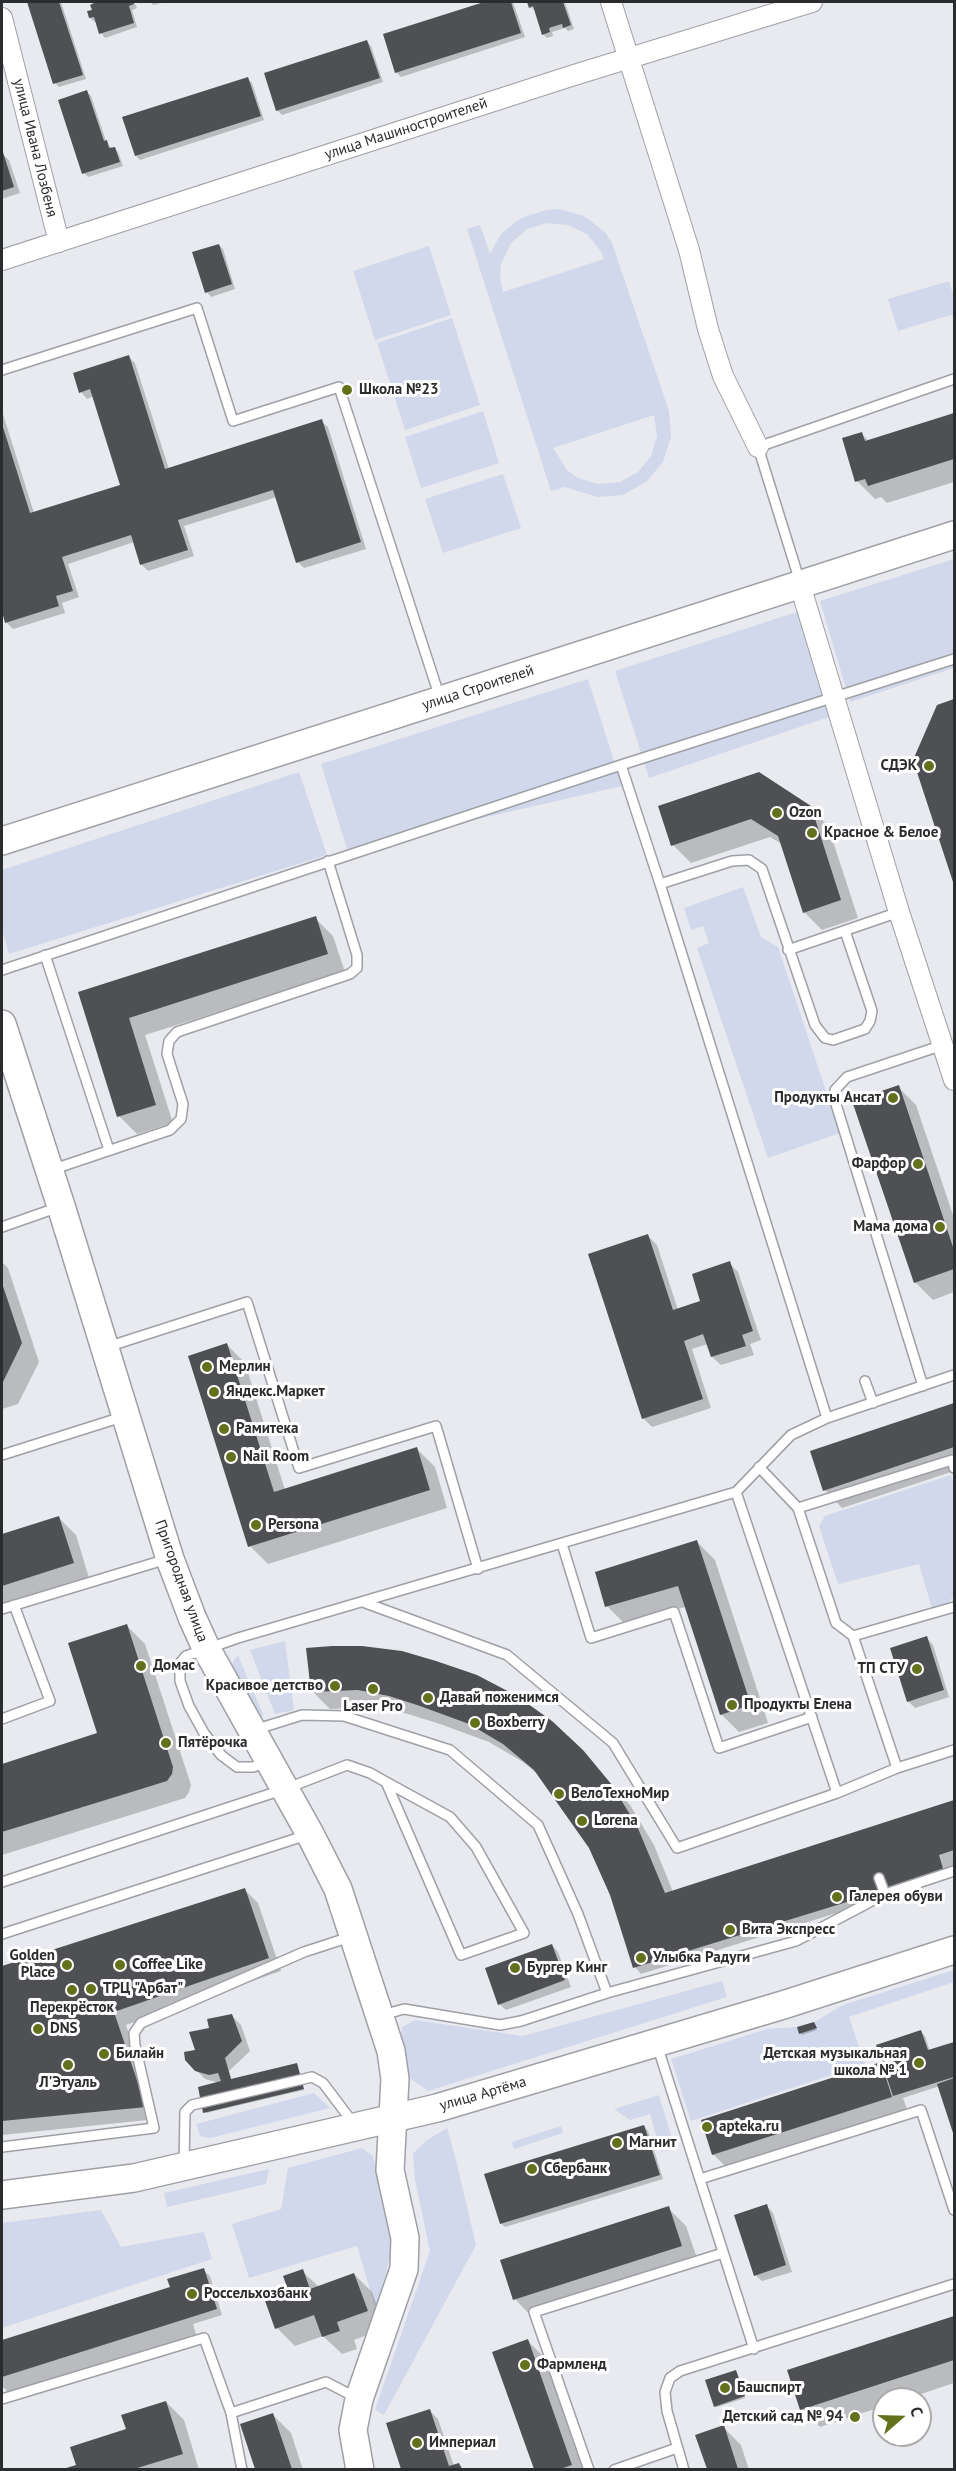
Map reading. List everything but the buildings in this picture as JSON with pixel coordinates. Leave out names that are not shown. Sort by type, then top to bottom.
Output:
[{"type":"street","points":[[611,2],[689,250],[708,329],[723,376],[758,447]]},
{"type":"street","name":"улица Машиностроителей","points":[[2,260],[627,58],[812,2]]},
{"type":"street","name":"улица Ивана Лозбеня","points":[[2,18],[59,242]]},
{"type":"street","name":"улица Строителей","points":[[2,841],[954,536]]},
{"type":"street","points":[[800,585],[899,912],[954,1080]]},
{"type":"street","name":"Пригородная улица","points":[[2,1024],[62,1206],[170,1559],[206,1648],[310,1834],[338,1889],[380,2016],[392,2061],[394,2079],[390,2170],[405,2238],[404,2269],[359,2399],[353,2430],[360,2469]]},
{"type":"street","name":"улица Артёма","points":[[2,2195],[134,2178],[437,2108],[656,2043],[954,1950]]},
{"type":"lane","points":[[2,370],[197,308],[233,421],[339,387],[441,700]]},
{"type":"lane","points":[[800,585],[758,447],[954,380]]},
{"type":"lane","points":[[2,969],[621,765],[954,659]]},
{"type":"lane","points":[[621,765],[827,1418]]},
{"type":"lane","points":[[660,884],[732,861],[749,860],[762,869],[788,950],[819,1033],[833,1040],[865,1029],[872,1011],[845,931]]},
{"type":"lane","points":[[50,1170],[170,1130],[182,1119],[183,1104],[167,1054],[169,1041],[177,1032],[350,974],[357,968],[357,955],[328,861]]},
{"type":"lane","points":[[788,950],[899,912]]},
{"type":"lane","points":[[45,955],[110,1150]]},
{"type":"lane","points":[[923,1386],[835,1101],[835,1090],[848,1077],[943,1045]]},
{"type":"lane","points":[[2,1227],[62,1206]]},
{"type":"lane","points":[[105,1348],[248,1302],[299,1468],[436,1426],[478,1569]]},
{"type":"lane","points":[[269,1761],[253,1767],[237,1767],[221,1755],[204,1733],[189,1706],[180,1681],[180,1663],[186,1656],[206,1648],[736,1492],[791,1435],[827,1418],[954,1375]]},
{"type":"lane","points":[[865,1381],[873,1403]]},
{"type":"lane","points":[[2,1455],[126,1416]]},
{"type":"lane","points":[[798,1508],[952,1460],[954,1468]]},
{"type":"lane","points":[[759,1467],[798,1508],[836,1623],[853,1636],[897,1768]]},
{"type":"lane","points":[[736,1492],[837,1793]]},
{"type":"lane","points":[[562,1544],[591,1638],[674,1612],[719,1748],[812,1717]]},
{"type":"lane","points":[[2,1609],[170,1559]]},
{"type":"lane","points":[[363,1602],[507,1655],[614,1743],[677,1848],[837,1793],[897,1768],[954,1750]]},
{"type":"lane","points":[[2,1719],[50,1701],[14,1605]]},
{"type":"lane","points":[[853,1636],[954,1607]]},
{"type":"lane","points":[[252,1731],[302,1715],[344,1716],[450,1750],[538,1825],[578,1914],[607,1994]]},
{"type":"lane","points":[[2,1882],[285,1789],[347,1765],[386,1782],[450,1817],[476,1847],[524,1933],[460,1955],[386,1782]]},
{"type":"lane","points":[[852,1787],[856,1798]]},
{"type":"lane","points":[[2,1934],[310,1834]]},
{"type":"lane","points":[[380,2016],[404,2009],[500,2025],[521,2021],[607,1994],[796,1941],[885,1894],[954,1871]]},
{"type":"lane","points":[[879,1878],[885,1894]]},
{"type":"lane","points":[[2,2147],[154,2128],[135,2045],[134,2033],[141,2023],[304,1953],[353,1936]]},
{"type":"lane","points":[[656,2043],[754,2349]]},
{"type":"lane","points":[[184,2167],[185,2112],[192,2105],[312,2077],[323,2084],[355,2126]]},
{"type":"lane","points":[[699,2179],[921,2110],[954,2211]]},
{"type":"lane","points":[[590,2469],[534,2312],[723,2253]]},
{"type":"lane","points":[[684,2469],[666,2411],[665,2392],[670,2378],[680,2371],[954,2284]]},
{"type":"lane","points":[[2,2399],[204,2338],[231,2413],[242,2469]]},
{"type":"lane","points":[[231,2413],[326,2382],[359,2399]]},
{"type":"lane","points":[[614,2469],[677,2448]]},
{"type":"shaded area","points":[[559,209],[584,216],[605,232],[612,243],[669,411],[671,437],[663,462],[646,482],[623,495],[597,497],[565,487],[551,491],[467,229],[480,225],[490,254],[501,234],[521,218],[546,210]],"holes":[[[547,223],[568,225],[587,234],[604,259],[503,292],[500,276],[501,264],[511,243],[527,229]],[[654,415],[657,436],[651,456],[638,472],[620,482],[598,484],[578,478],[567,470],[553,448]]]},
{"type":"shaded area","points":[[429,246],[451,315],[375,340],[353,271]]},
{"type":"shaded area","points":[[949,281],[954,298],[954,314],[898,331],[888,299]]},
{"type":"shaded area","points":[[452,318],[480,405],[405,430],[377,343]]},
{"type":"shaded area","points":[[483,411],[499,463],[421,488],[405,437]]},
{"type":"shaded area","points":[[503,474],[521,528],[443,553],[425,499]]},
{"type":"shaded area","points":[[954,559],[954,668],[850,702],[820,601]]},
{"type":"shaded area","points":[[800,611],[832,716],[649,778],[615,671]]},
{"type":"shaded area","points":[[588,679],[622,786],[347,849],[321,764]]},
{"type":"shaded area","points":[[299,772],[327,855],[9,954],[2,930],[2,870]]},
{"type":"shaded area","points":[[743,887],[761,937],[778,947],[840,1133],[768,1158],[697,948],[709,943],[703,926],[691,930],[684,908]]},
{"type":"shaded area","points":[[951,1475],[954,1485],[954,1596],[943,1608],[933,1612],[919,1564],[838,1584],[819,1526],[825,1516]]},
{"type":"shaded area","points":[[285,1641],[294,1710],[275,1714],[250,1650]]},
{"type":"shaded area","points":[[238,1655],[264,1716],[258,1716],[232,1668],[233,1661]]},
{"type":"shaded area","points":[[954,1970],[954,1982],[849,2017],[865,2064],[691,2121],[671,2059],[767,2029],[797,2027],[814,2022],[843,2005]]},
{"type":"shaded area","points":[[722,1981],[727,1997],[428,2091],[411,2079],[399,2048],[402,2027],[415,2020],[523,2036]]},
{"type":"shaded area","points":[[314,2093],[330,2108],[210,2138],[200,2136],[196,2124]]},
{"type":"shaded area","points":[[659,2095],[675,2148],[661,2152],[650,2114],[630,2120],[614,2109]]},
{"type":"shaded area","points":[[561,2126],[563,2133],[514,2149],[512,2142]]},
{"type":"shaded area","points":[[447,2128],[476,2245],[384,2415],[375,2410],[430,2251],[415,2180],[413,2154],[427,2140]]},
{"type":"shaded area","points":[[362,2148],[373,2156],[394,2242],[376,2310],[357,2246],[249,2278],[232,2224],[281,2209],[288,2168]]},
{"type":"shaded area","points":[[269,2169],[266,2184],[167,2207],[164,2193]]},
{"type":"shaded area","points":[[101,2210],[121,2247],[204,2232],[212,2259],[2,2328],[2,2223]]},
{"type":"place","name":"Школа №23","points":[[347,390]]},
{"type":"place","name":"СДЭК","points":[[929,766]]},
{"type":"place","name":"Ozon","points":[[777,813]]},
{"type":"place","name":"Красное & Белое","points":[[812,833]]},
{"type":"place","name":"Продукты Ансат","points":[[893,1098]]},
{"type":"place","name":"Фарфор","points":[[918,1164]]},
{"type":"place","name":"Мама дома","points":[[940,1227]]},
{"type":"place","name":"Мерлин","points":[[207,1367]]},
{"type":"place","name":"Яндекс.Маркет","points":[[214,1392]]},
{"type":"place","name":"Рамитека","points":[[224,1429]]},
{"type":"place","name":"Nail Room","points":[[231,1457]]},
{"type":"place","name":"Persona","points":[[256,1525]]},
{"type":"place","name":"Домас","points":[[141,1666]]},
{"type":"place","name":"ТП СТУ","points":[[917,1669]]},
{"type":"place","name":"Красивое детство","points":[[335,1686]]},
{"type":"place","name":"Laser Pro","points":[[373,1689]]},
{"type":"place","name":"Давай поженимся","points":[[428,1698]]},
{"type":"place","name":"Продукты Елена","points":[[732,1705]]},
{"type":"place","name":"Boxberry","points":[[475,1723]]},
{"type":"place","name":"Пятёрочка","points":[[166,1743]]},
{"type":"place","name":"ВелоТехноМир","points":[[559,1794]]},
{"type":"place","name":"Lorena","points":[[582,1821]]},
{"type":"place","name":"Галерея обуви","points":[[837,1897]]},
{"type":"place","name":"Вита Экспресс","points":[[730,1930]]},
{"type":"place","name":"Улыбка Радуги","points":[[641,1958]]},
{"type":"place","name":"Golden Place","points":[[67,1965]]},
{"type":"place","name":"Coffee Like","points":[[120,1965]]},
{"type":"place","name":"Бургер Кинг","points":[[515,1968]]},
{"type":"place","name":"ТРЦ \"Арбат\"","points":[[91,1989]]},
{"type":"place","name":"Перекрёсток","points":[[72,1990]]},
{"type":"place","name":"DNS","points":[[38,2029]]},
{"type":"place","name":"Билайн","points":[[104,2054]]},
{"type":"place","name":"Детская музыкальная школа № 1","points":[[919,2063]]},
{"type":"place","name":"Л'Этуаль","points":[[68,2065]]},
{"type":"place","name":"apteka.ru","points":[[707,2127]]},
{"type":"place","name":"Магнит","points":[[617,2143]]},
{"type":"place","name":"Сбербанк","points":[[532,2169]]},
{"type":"place","name":"Россельхозбанк","points":[[192,2294]]},
{"type":"place","name":"Фармленд","points":[[525,2365]]},
{"type":"place","name":"Башспирт","points":[[725,2388]]},
{"type":"place","name":"Детский сад № 94","points":[[855,2417]]},
{"type":"place","name":"Империал","points":[[417,2443]]}]
